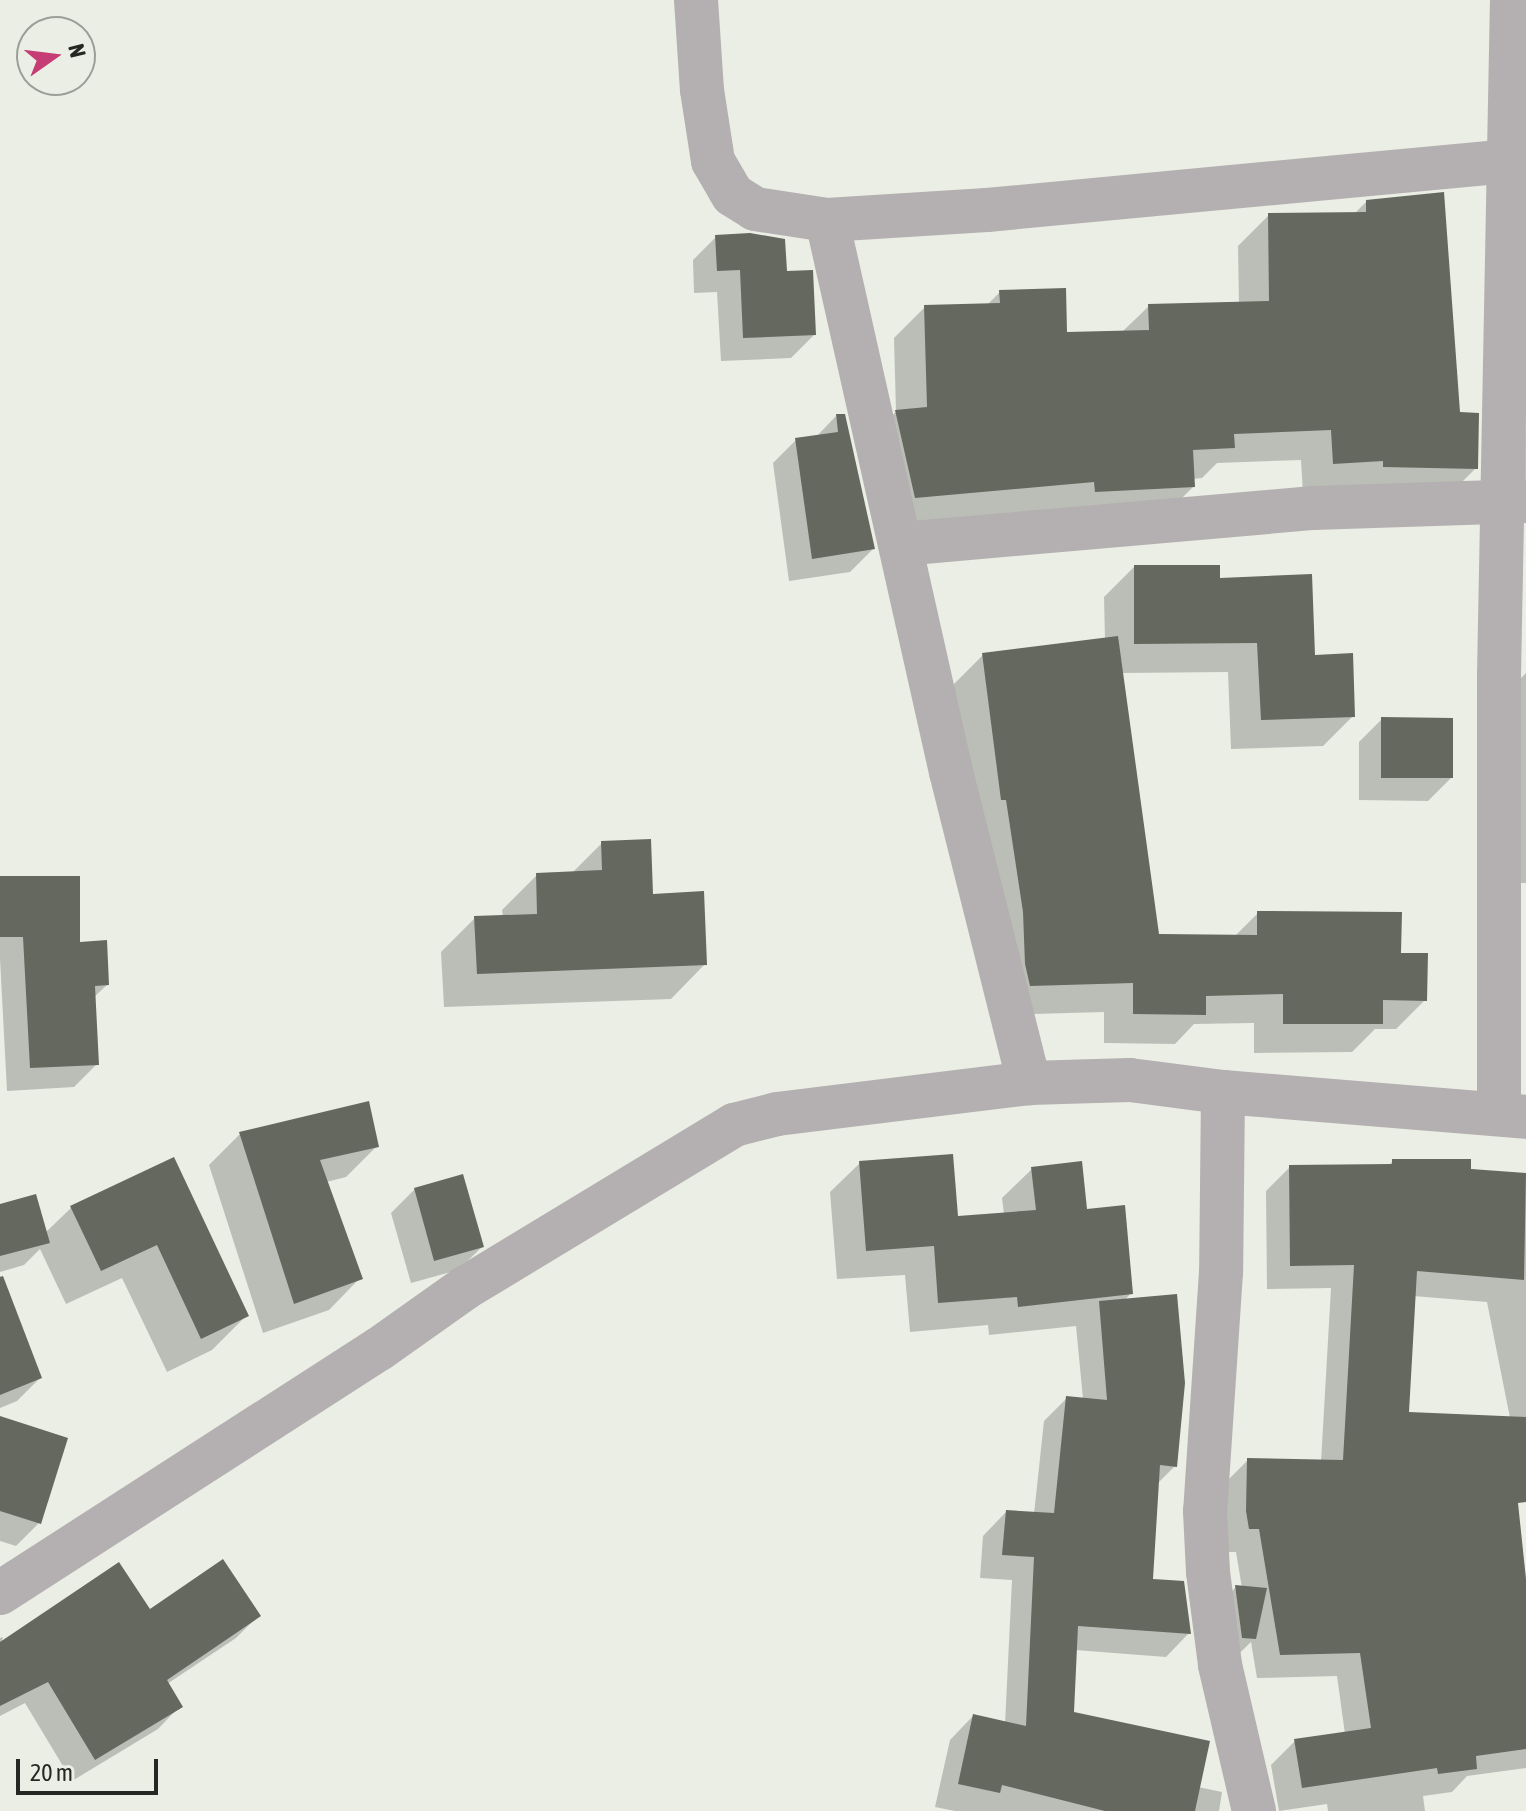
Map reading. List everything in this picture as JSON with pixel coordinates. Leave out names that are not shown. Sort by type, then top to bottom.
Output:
[{"type":"street","points":[[696,0],[702,90],[713,161],[724,184],[755,209],[827,220],[1019,207],[1508,161]]},
{"type":"street","points":[[0,1593],[379,1349],[465,1288],[654,1175],[716,1132],[777,1114],[1029,1083],[1130,1080],[1223,1092],[1512,1115],[1514,500],[1508,161],[1512,0]]},
{"type":"street","points":[[827,220],[951,772],[1029,1083]]},
{"type":"street","points":[[901,544],[1313,508],[1514,500]]},
{"type":"street","points":[[1223,1092],[1221,1272],[1205,1526],[1220,1665],[1254,1811]]},
{"type":"building","points":[[1444,192],[1460,412],[1479,413],[1478,469],[1383,467],[1383,461],[1333,464],[1331,430],[1234,434],[1235,448],[1193,450],[1195,487],[1095,492],[1094,482],[915,498],[895,410],[927,407],[924,305],[1000,303],[999,290],[1066,288],[1067,332],[1149,330],[1148,304],[1269,301],[1268,213],[1366,212],[1366,200]]},
{"type":"building","points":[[750,233],[785,239],[787,271],[813,270],[816,335],[743,338],[740,270],[717,271],[715,235]]},
{"type":"building","points":[[836,414],[845,414],[875,549],[812,559],[795,438],[838,432]]},
{"type":"building","points":[[1134,565],[1220,565],[1220,578],[1312,574],[1315,655],[1353,653],[1355,717],[1261,720],[1257,643],[1134,644]]},
{"type":"building","points":[[1118,636],[1159,934],[1257,935],[1257,911],[1402,912],[1401,953],[1428,953],[1427,1001],[1383,1000],[1383,1024],[1283,1024],[1283,994],[1206,996],[1206,1015],[1133,1014],[1133,983],[1030,986],[1025,964],[1023,912],[1006,800],[1001,800],[982,653]]},
{"type":"building","points":[[1381,717],[1453,718],[1453,778],[1381,778]]},
{"type":"building","points":[[651,839],[653,894],[704,891],[707,965],[477,974],[474,916],[537,914],[536,873],[602,870],[601,841]]},
{"type":"building","points":[[0,876],[80,876],[80,942],[107,940],[109,985],[95,986],[99,1065],[30,1068],[23,937],[0,937]]},
{"type":"building","points":[[369,1101],[379,1147],[320,1160],[363,1279],[294,1304],[239,1132]]},
{"type":"building","points":[[953,1154],[958,1216],[1036,1210],[1031,1167],[1082,1161],[1087,1209],[1125,1205],[1133,1294],[1018,1307],[1017,1297],[938,1303],[934,1246],[866,1251],[859,1161]]},
{"type":"building","points":[[174,1157],[249,1316],[201,1339],[157,1245],[101,1271],[70,1206]]},
{"type":"building","points":[[1392,1159],[1471,1159],[1471,1169],[1526,1173],[1524,1280],[1417,1271],[1409,1412],[1526,1417],[1526,1502],[1518,1503],[1526,1579],[1526,1749],[1476,1756],[1477,1769],[1438,1774],[1437,1768],[1302,1788],[1294,1739],[1371,1728],[1360,1653],[1280,1655],[1259,1529],[1249,1529],[1246,1511],[1247,1458],[1343,1460],[1354,1265],[1290,1266],[1289,1165],[1392,1164]]},
{"type":"building","points":[[463,1174],[484,1247],[434,1261],[414,1188]]},
{"type":"building","points":[[36,1194],[50,1243],[0,1256],[0,1204]]},
{"type":"building","points":[[3,1276],[42,1378],[0,1395],[0,1277]]},
{"type":"building","points":[[1177,1294],[1185,1383],[1177,1467],[1160,1465],[1153,1579],[1184,1581],[1191,1634],[1078,1626],[1074,1712],[1210,1741],[1195,1811],[1105,1811],[1002,1785],[1000,1793],[958,1784],[973,1714],[1026,1726],[1034,1557],[1002,1555],[1006,1510],[1054,1513],[1066,1396],[1107,1400],[1099,1301]]},
{"type":"building","points":[[0,1416],[68,1438],[41,1524],[0,1511]]},
{"type":"building","points":[[223,1559],[261,1616],[167,1680],[183,1707],[95,1760],[48,1682],[0,1706],[0,1642],[119,1562],[150,1609]]},
{"type":"building","points":[[1235,1585],[1267,1588],[1256,1639],[1242,1638]]}]
